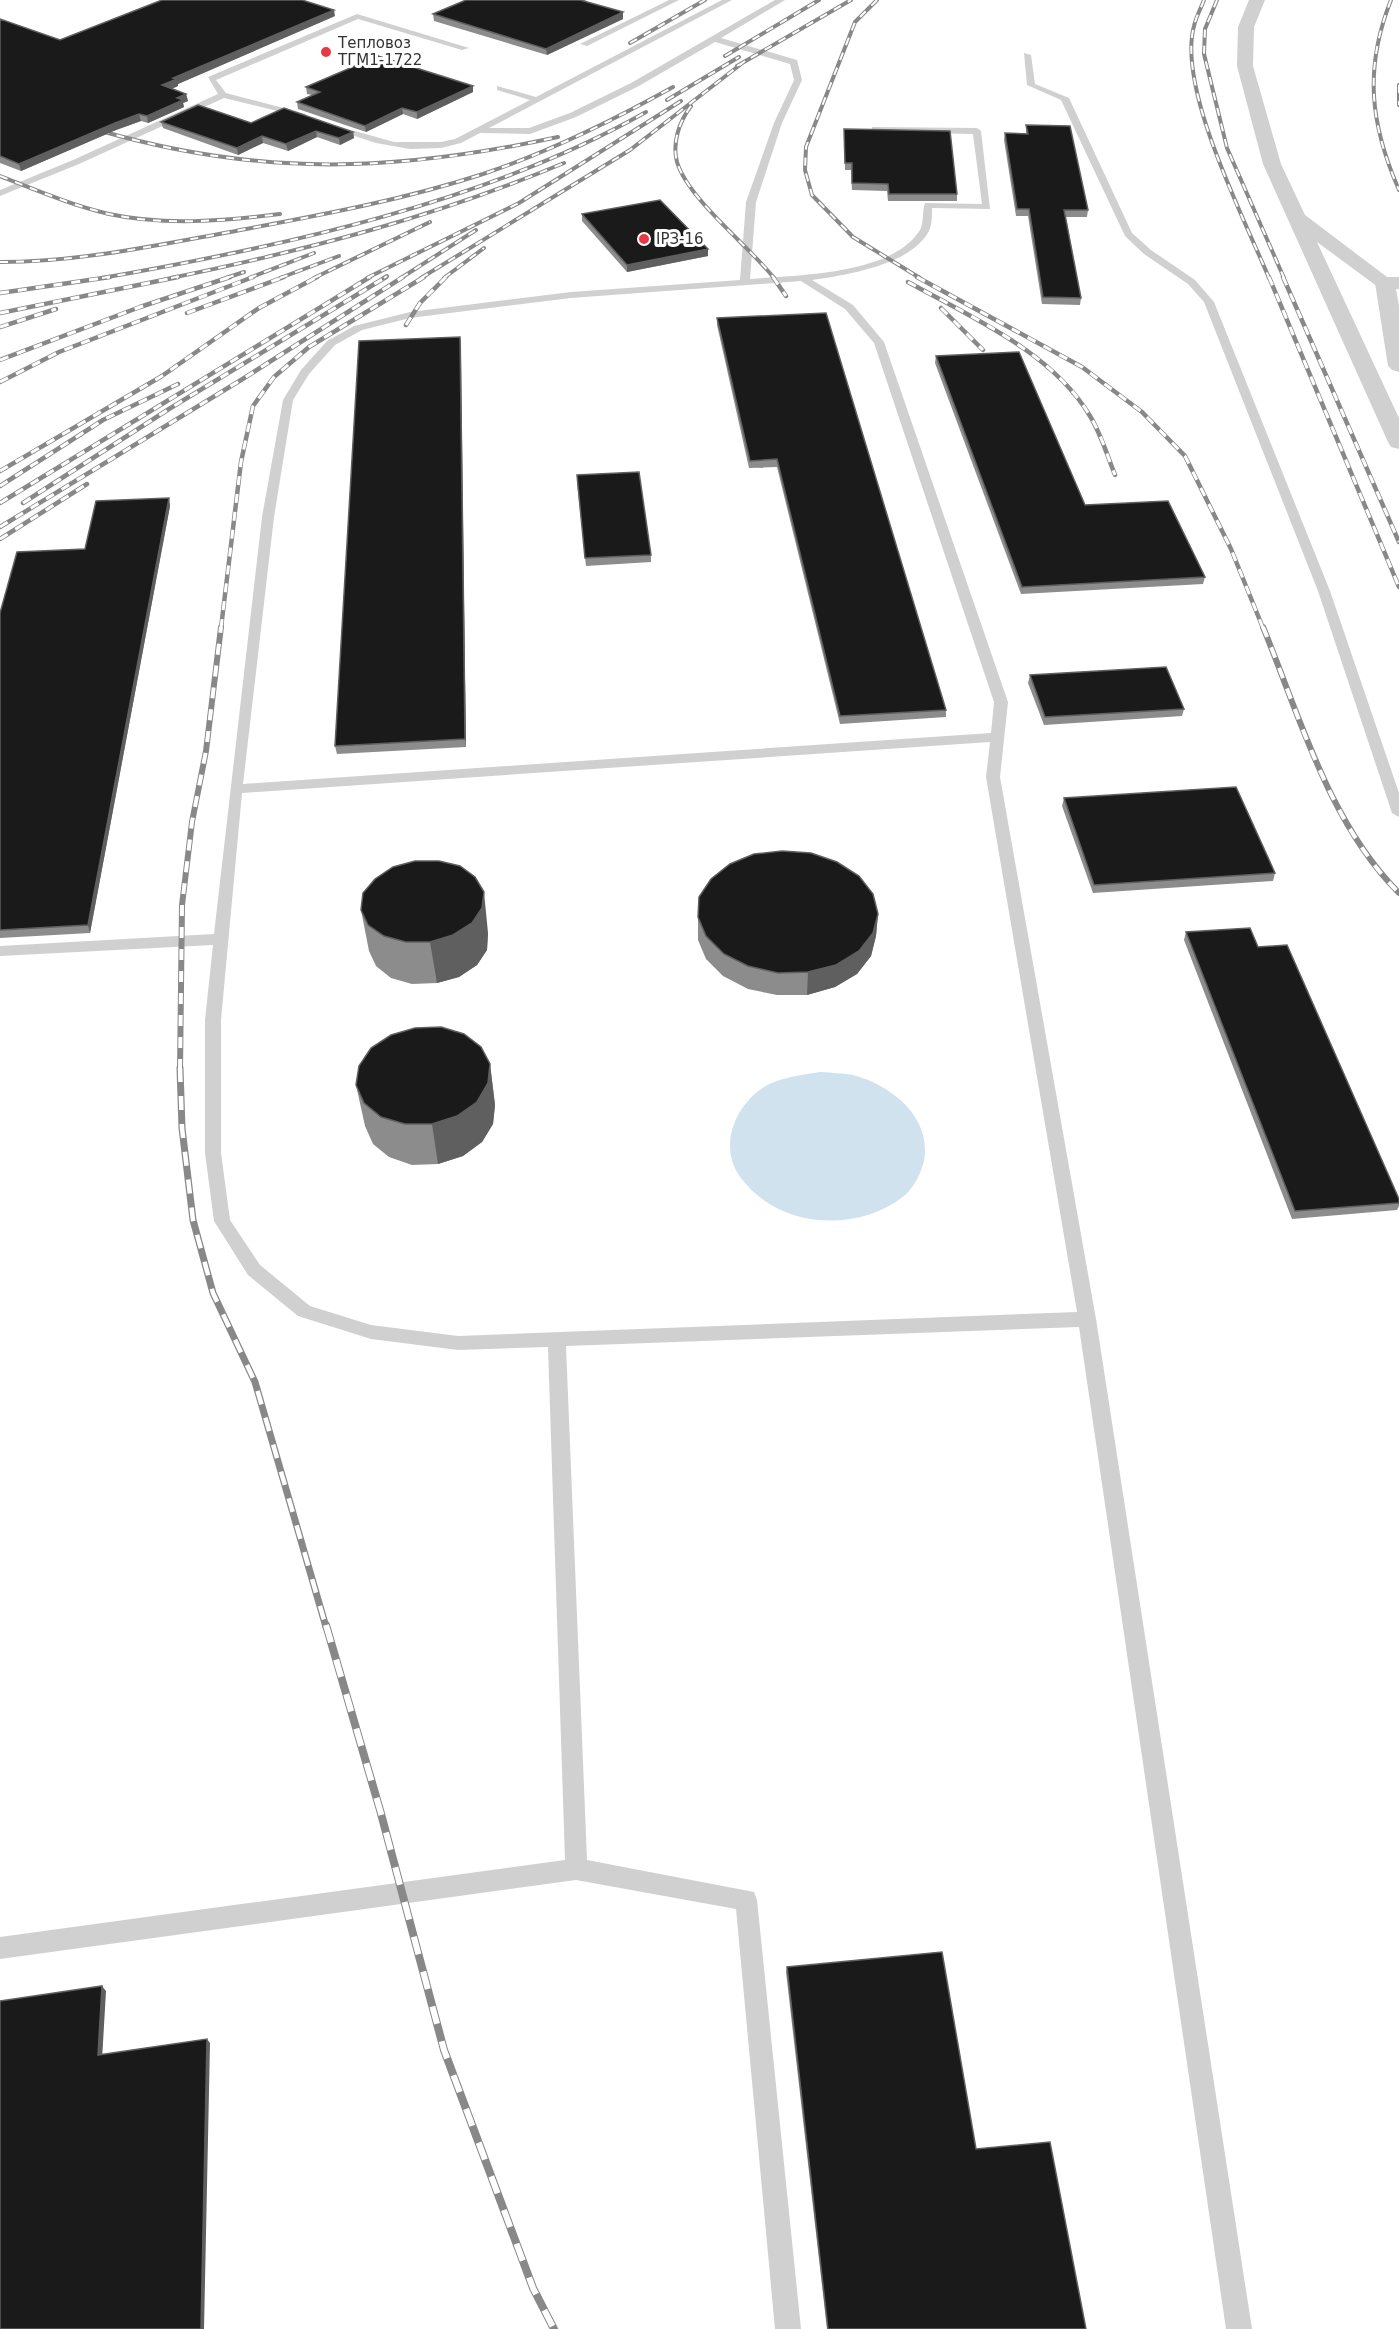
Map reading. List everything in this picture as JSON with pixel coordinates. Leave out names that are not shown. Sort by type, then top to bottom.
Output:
[{"type":"street","points":[[1257,0],[1246,27],[1245,66],[1272,164],[1399,442]]},
{"type":"street","points":[[1295,216],[1392,283],[1399,366]]},
{"type":"lane","points":[[584,44],[675,0]]},
{"type":"lane","points":[[321,122],[405,148],[442,146],[479,131],[728,0]]},
{"type":"lane","points":[[479,131],[530,131],[573,114],[634,85],[781,0]]},
{"type":"lane","points":[[310,119],[223,95],[211,79],[357,16],[465,48]]},
{"type":"lane","points":[[620,26],[657,37]]},
{"type":"lane","points":[[715,39],[794,62],[798,80],[778,123],[751,202],[744,281]]},
{"type":"lane","points":[[1027,55],[1031,85],[1065,98],[1128,234],[1139,247],[1200,288],[1209,303],[1324,591],[1399,813]]},
{"type":"lane","points":[[500,88],[538,100]]},
{"type":"lane","points":[[0,193],[76,162],[223,95]]},
{"type":"lane","points":[[875,129],[977,131],[987,207],[928,205],[925,230],[901,253],[858,270],[803,278],[571,295],[410,315],[357,328],[331,343],[305,372],[288,400],[268,517],[236,789],[213,1020],[213,1153],[222,1221],[254,1270],[304,1311],[371,1332],[458,1343],[1087,1319]]},
{"type":"lane","points":[[803,278],[849,307],[879,342],[1001,702],[993,777],[1087,1319],[1239,2329]]},
{"type":"lane","points":[[236,789],[997,737]]},
{"type":"lane","points":[[0,951],[221,939]]},
{"type":"lane","points":[[557,1339],[576,1869]]},
{"type":"lane","points":[[0,1948],[576,1869],[746,1900],[788,2329]]},
{"type":"water","points":[[821,1072],[853,1075],[881,1086],[906,1105],[922,1130],[925,1145],[924,1161],[919,1175],[908,1193],[885,1208],[863,1216],[841,1220],[818,1220],[796,1216],[775,1207],[757,1195],[741,1178],[734,1166],[730,1141],[733,1128],[737,1116],[753,1095],[777,1081]]},
{"type":"building","points":[[162,0],[302,0],[334,10],[173,78],[177,79],[162,85],[186,94],[177,98],[183,100],[147,116],[139,114],[115,123],[19,164],[0,156],[0,19],[60,40]]},
{"type":"building","points":[[466,0],[580,0],[623,12],[546,49],[433,14]]},
{"type":"building","points":[[378,56],[473,86],[417,112],[402,108],[365,126],[297,102],[320,92],[306,87]]},
{"type":"building","points":[[198,105],[251,123],[284,108],[353,132],[339,138],[316,131],[286,144],[262,136],[237,148],[161,122]]},
{"type":"building","points":[[1026,125],[1070,126],[1088,210],[1064,210],[1081,298],[1043,297],[1029,209],[1017,209],[1005,133],[1028,134]]},
{"type":"building","points":[[844,129],[950,131],[957,194],[889,194],[888,184],[852,183],[852,163],[845,163]]},
{"type":"building","name":"ІРЗ-16","points":[[660,200],[708,249],[627,265],[582,214]]},
{"type":"building","points":[[826,313],[946,710],[840,716],[777,459],[750,461],[717,318]]},
{"type":"building","points":[[460,337],[465,739],[335,746],[359,341]]},
{"type":"building","points":[[1019,352],[1085,505],[1168,501],[1205,577],[1022,587],[936,356]]},
{"type":"building","points":[[639,472],[651,555],[585,558],[577,475]]},
{"type":"building","points":[[169,498],[88,925],[0,930],[0,613],[17,552],[85,549],[96,501]]},
{"type":"building","points":[[1166,667],[1184,709],[1045,717],[1030,675]]},
{"type":"building","points":[[1236,787],[1275,873],[1094,885],[1064,798]]},
{"type":"building","points":[[782,851],[811,853],[837,862],[859,876],[873,894],[878,914],[873,933],[859,951],[836,965],[808,972],[778,973],[748,966],[724,954],[706,936],[698,917],[699,897],[711,879],[730,864],[754,854]]},
{"type":"building","points":[[415,861],[439,861],[460,866],[475,877],[484,892],[482,908],[472,923],[453,935],[430,942],[406,942],[384,936],[368,925],[361,910],[363,893],[375,879],[393,867]]},
{"type":"building","points":[[1250,928],[1258,947],[1287,945],[1399,1203],[1295,1211],[1186,932]]},
{"type":"building","points":[[441,1027],[464,1034],[481,1047],[490,1064],[488,1083],[477,1102],[457,1116],[432,1124],[405,1124],[381,1117],[364,1103],[356,1085],[359,1066],[371,1048],[391,1035],[415,1028]]},
{"type":"building","points":[[942,1952],[976,2149],[1050,2142],[1086,2329],[828,2329],[787,1967]]},
{"type":"building","points":[[102,1986],[98,2055],[207,2039],[201,2329],[0,2329],[0,2001]]},
{"type":"railway","points":[[630,43],[705,0]]},
{"type":"railway","points":[[725,56],[819,0]]},
{"type":"railway","points":[[743,62],[851,0]]},
{"type":"railway","points":[[877,0],[855,22],[806,147],[805,170],[812,195],[853,237],[920,278]]},
{"type":"railway","points":[[1204,0],[1194,26],[1191,52],[1195,83],[1216,153],[1269,278]]},
{"type":"railway","points":[[1217,0],[1205,29],[1204,54],[1227,148],[1284,278]]},
{"type":"railway","points":[[1391,0],[1377,49],[1374,96],[1382,142],[1399,190]]},
{"type":"railway","points":[[667,100],[739,57]]},
{"type":"railway","points":[[421,278],[630,150],[743,62]]},
{"type":"railway","points":[[737,66],[743,62]]},
{"type":"railway","points":[[1399,85],[1399,105]]},
{"type":"railway","points":[[0,262],[58,259],[144,248],[326,214],[452,184],[556,146],[673,87]]},
{"type":"railway","points":[[367,278],[519,203],[681,101]]},
{"type":"railway","points":[[691,106],[680,126],[675,147],[677,162],[683,176],[706,207],[774,278]]},
{"type":"railway","points":[[102,278],[311,236],[451,196],[519,172],[584,144],[646,112]]},
{"type":"railway","points":[[101,131],[160,146],[218,156],[274,162],[329,164],[385,163],[441,157],[558,137]]},
{"type":"railway","points":[[171,278],[321,244],[419,216],[564,163]]},
{"type":"railway","points":[[0,176],[81,206],[130,218],[195,221],[280,214]]},
{"type":"railway","points":[[314,278],[430,222]]},
{"type":"railway","points":[[401,278],[476,230]]},
{"type":"railway","points":[[444,278],[484,248]]},
{"type":"railway","points":[[249,278],[314,253]]},
{"type":"railway","points":[[280,278],[339,256]]},
{"type":"railway","points":[[226,278],[244,272]]},
{"type":"railway","points":[[0,293],[110,277]]},
{"type":"railway","points":[[0,313],[178,277]]},
{"type":"railway","points":[[0,360],[140,307],[230,277]]},
{"type":"railway","points":[[0,382],[59,352],[253,277]]},
{"type":"railway","points":[[187,313],[284,277]]},
{"type":"railway","points":[[0,471],[162,376],[259,308],[317,277]]},
{"type":"railway","points":[[0,503],[370,277]]},
{"type":"railway","points":[[23,503],[169,409],[386,277]]},
{"type":"railway","points":[[0,527],[241,380],[403,277]]},
{"type":"railway","points":[[221,628],[241,462],[253,406],[274,377],[309,347],[424,277]]},
{"type":"railway","points":[[406,325],[420,303],[446,277]]},
{"type":"railway","points":[[773,277],[786,296]]},
{"type":"railway","points":[[917,277],[1082,367],[1142,412],[1185,456],[1231,549],[1263,628]]},
{"type":"railway","points":[[1269,277],[1399,587]]},
{"type":"railway","points":[[1283,277],[1399,542]]},
{"type":"railway","points":[[908,282],[1008,338],[1054,373],[1074,393],[1090,416],[1101,437],[1115,475]]},
{"type":"railway","points":[[941,308],[983,350]]},
{"type":"railway","points":[[0,327],[56,309]]},
{"type":"railway","points":[[0,486],[103,420],[178,384]]},
{"type":"railway","points":[[0,539],[87,484]]},
{"type":"railway","points":[[180,1069],[182,905],[192,822],[206,751],[221,627]]},
{"type":"railway","points":[[1263,627],[1304,732],[1335,802],[1353,835],[1399,893]]},
{"type":"railway","points":[[180,1069],[182,1128],[193,1220],[213,1293],[255,1382],[326,1627]]},
{"type":"railway","points":[[326,1625],[380,1810],[444,2050],[533,2288],[554,2329]]},
{"type":"place","name":"Тепловоз ТГМ1-1722","points":[[326,52]]},
{"type":"place","name":"ІРЗ-16","points":[[644,239]]}]
